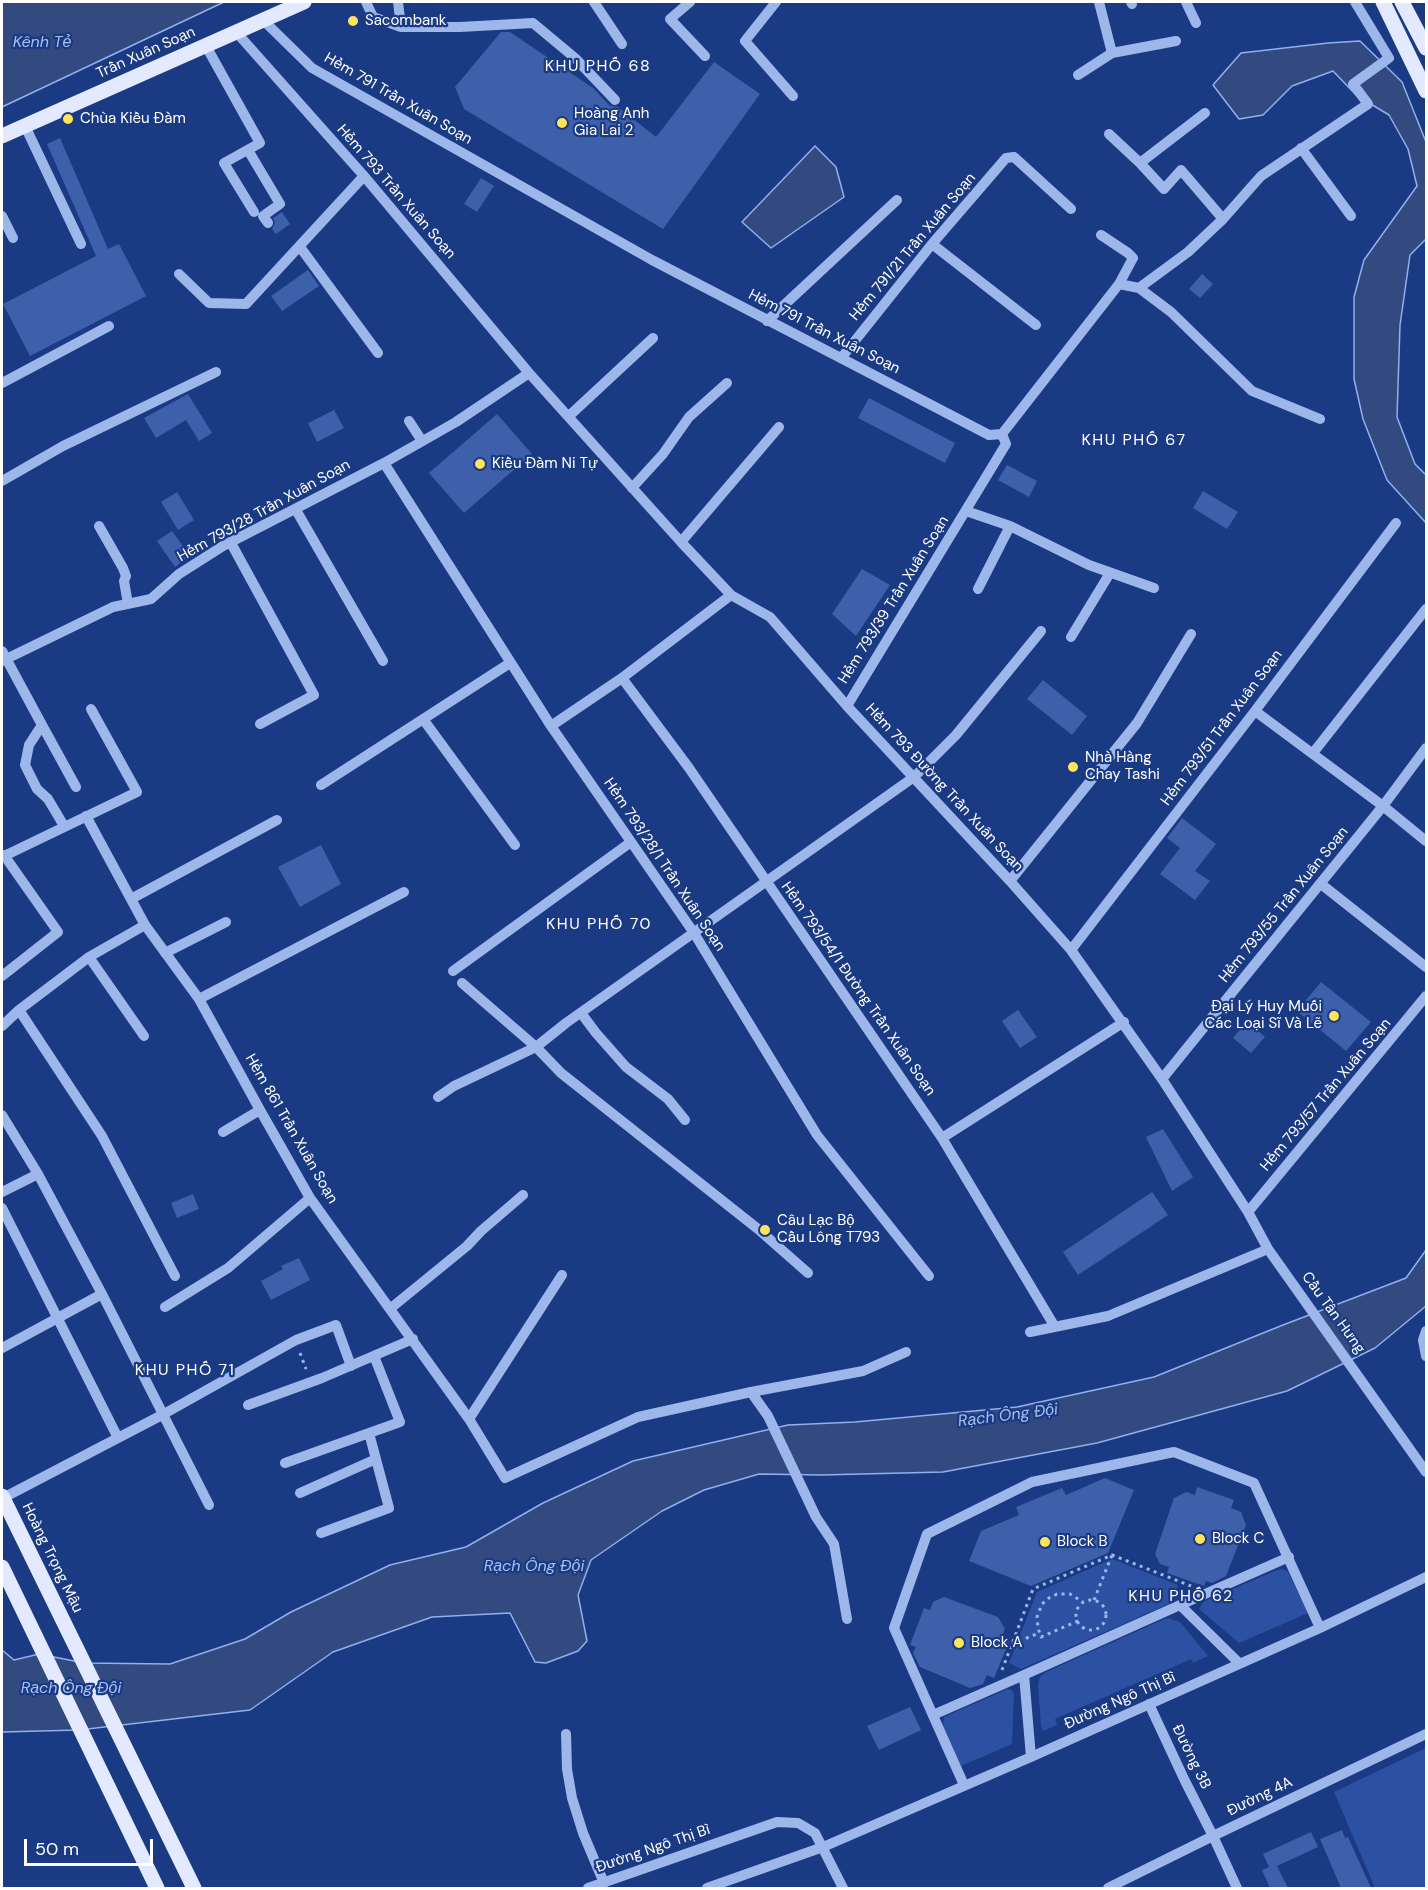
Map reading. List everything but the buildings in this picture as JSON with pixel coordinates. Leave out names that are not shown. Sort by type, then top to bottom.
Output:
[{"type":"main road","name":"Trần Xuân Soạn","points":[[2,136],[304,2]]},
{"type":"main road","points":[[1383,2],[1426,91]]},
{"type":"main road","points":[[1402,2],[1426,48]]},
{"type":"main road","name":"Hoàng Trọng Mậu","points":[[2,1497],[194,1888]]},
{"type":"main road","points":[[2,1567],[157,1888]]},
{"type":"street","points":[[366,2],[373,17],[401,27],[533,23],[575,58],[615,100]]},
{"type":"street","points":[[398,2],[401,27]]},
{"type":"street","points":[[594,2],[622,44]]},
{"type":"street","points":[[690,2],[670,19],[705,56]]},
{"type":"street","points":[[776,2],[745,42],[793,96]]},
{"type":"street","points":[[1099,2],[1112,53]]},
{"type":"street","points":[[1186,2],[1196,23]]},
{"type":"street","points":[[1139,288],[1188,252],[1223,219],[1261,176],[1368,104],[1353,84],[1389,58],[1355,2]]},
{"type":"street","name":"Hẻm 791 Trần Xuân Soạn","points":[[263,20],[312,68],[652,260],[989,435],[1002,434]]},
{"type":"street","name":"Hẻm 793 Trần Xuân Soạn","points":[[237,33],[364,176],[529,372]]},
{"type":"street","points":[[1078,75],[1112,53],[1176,41]]},
{"type":"street","points":[[206,46],[260,143],[224,163],[254,212]]},
{"type":"street","points":[[1140,163],[1205,113]]},
{"type":"street","points":[[25,126],[81,244]]},
{"type":"street","points":[[1109,134],[1164,189],[1181,170],[1223,219]]},
{"type":"street","points":[[1301,148],[1351,216]]},
{"type":"street","points":[[248,150],[280,204],[263,216],[268,223]]},
{"type":"street","name":"Hẻm 791/21 Trần Xuân Soạn","points":[[842,357],[932,244],[1009,157],[1014,157],[1071,209]]},
{"type":"street","points":[[179,274],[209,303],[246,304],[364,176]]},
{"type":"street","points":[[767,321],[897,200]]},
{"type":"street","points":[[2,216],[13,238]]},
{"type":"street","points":[[1002,434],[1119,284],[1133,258],[1101,235]]},
{"type":"street","points":[[932,244],[1036,325]]},
{"type":"street","points":[[300,247],[378,353]]},
{"type":"street","points":[[1119,284],[1139,288],[1171,312],[1252,392],[1320,419]]},
{"type":"street","points":[[2,383],[110,326]]},
{"type":"street","points":[[568,416],[652,338]]},
{"type":"street","points":[[2,481],[63,446],[216,372]]},
{"type":"street","name":"Hẻm 793 Đường Trần Xuân Soạn","points":[[529,372],[731,595],[770,616],[847,706],[1071,950],[1124,1022],[1162,1079],[1283,1270]]},
{"type":"street","name":"Hẻm 793/28 Trần Xuân Soạn","points":[[3,657],[113,607],[151,599],[179,573],[456,422],[529,372]]},
{"type":"street","points":[[632,488],[663,454],[689,417],[727,383]]},
{"type":"street","points":[[409,421],[422,441]]},
{"type":"street","points":[[681,542],[779,427]]},
{"type":"street","name":"Hẻm 793/39 Trần Xuân Soạn","points":[[847,706],[1006,444],[1002,434]]},
{"type":"street","name":"Hẻm 793/28/1 Trần Xuân Soạn","points":[[384,463],[551,726],[694,933],[817,1135],[928,1276]]},
{"type":"street","points":[[296,510],[383,661]]},
{"type":"street","name":"Hẻm 793/39 Trần Xuân Soạn","points":[[966,511],[1010,526],[1089,565],[1154,588]]},
{"type":"street","name":"Hẻm 793/51 Trần Xuân Soạn","points":[[1071,950],[1396,523]]},
{"type":"street","points":[[99,525],[126,576],[124,581],[128,604]]},
{"type":"street","points":[[978,590],[1010,526]]},
{"type":"street","points":[[231,543],[314,694],[260,724]]},
{"type":"street","points":[[1071,637],[1110,573]]},
{"type":"street","points":[[551,726],[622,678],[731,595]]},
{"type":"street","points":[[1313,753],[1426,609]]},
{"type":"street","points":[[438,1097],[472,1076],[536,1047],[914,777],[956,735],[1041,631]]},
{"type":"street","points":[[1010,881],[1137,723],[1191,634]]},
{"type":"street","points":[[3,657],[76,787]]},
{"type":"street","points":[[321,785],[510,663]]},
{"type":"street","name":"Hẻm 793/54/1 Đường Trần Xuân Soạn","points":[[622,678],[689,768],[942,1138],[1055,1327]]},
{"type":"street","points":[[2,976],[58,932],[3,856],[137,792],[91,709]]},
{"type":"street","points":[[1255,711],[1383,806],[1426,841]]},
{"type":"street","points":[[423,719],[515,845]]},
{"type":"street","points":[[42,725],[29,745],[25,765],[37,789],[48,799],[64,826]]},
{"type":"street","name":"Hẻm 793/55 Trần Xuân Soạn","points":[[1162,1079],[1321,884],[1426,748]]},
{"type":"street","name":"Hẻm 861 Trần Xuân Soạn","points":[[86,816],[145,925],[200,999],[310,1198],[469,1419],[505,1478],[638,1418],[751,1392]]},
{"type":"street","points":[[131,899],[277,820]]},
{"type":"street","points":[[453,971],[631,842]]},
{"type":"street","points":[[1321,884],[1426,967]]},
{"type":"street","points":[[200,999],[404,892]]},
{"type":"street","points":[[165,953],[226,922]]},
{"type":"street","points":[[2,1026],[19,1010],[89,957],[145,925]]},
{"type":"street","points":[[89,957],[144,1036]]},
{"type":"street","points":[[462,983],[536,1047],[561,1073],[758,1229],[808,1273]]},
{"type":"street","name":"Hẻm 793/57 Trần Xuân Soạn","points":[[1248,1212],[1426,996]]},
{"type":"street","points":[[19,1010],[102,1136],[175,1276]]},
{"type":"street","points":[[581,1013],[626,1067],[668,1099],[686,1120]]},
{"type":"street","points":[[942,1138],[1124,1022]]},
{"type":"street","points":[[223,1132],[260,1110]]},
{"type":"street","points":[[2,1115],[38,1174],[102,1294],[209,1505]]},
{"type":"street","points":[[2,1192],[38,1174]]},
{"type":"street","points":[[391,1308],[467,1246],[523,1195]]},
{"type":"street","points":[[165,1307],[228,1268],[310,1198]]},
{"type":"street","points":[[2,1208],[118,1438]]},
{"type":"street","points":[[1030,1332],[1108,1316],[1268,1249]]},
{"type":"street","name":"Cầu Tân Hưng","points":[[1283,1270],[1425,1463]]},
{"type":"street","points":[[469,1419],[562,1275]]},
{"type":"street","points":[[2,1348],[102,1294]]},
{"type":"street","points":[[2,1497],[162,1415],[296,1340],[336,1324],[351,1366]]},
{"type":"street","points":[[1426,1331],[1423,1340],[1426,1356]]},
{"type":"street","points":[[248,1405],[311,1383],[413,1339]]},
{"type":"street","points":[[847,1619],[834,1544],[816,1517],[768,1416],[751,1392],[863,1371],[906,1352]]},
{"type":"street","points":[[285,1462],[400,1422],[374,1356]]},
{"type":"street","points":[[321,1533],[389,1508],[369,1433]]},
{"type":"street","points":[[964,1785],[894,1628],[927,1534],[1032,1482],[1174,1452],[1254,1484],[1320,1628]]},
{"type":"street","points":[[300,1493],[376,1458]]},
{"type":"street","points":[[933,1715],[1289,1557]]},
{"type":"street","name":"Đường Ngô Thị Bì","points":[[707,1888],[823,1847],[1320,1628],[1426,1576]]},
{"type":"street","points":[[1180,1605],[1239,1663]]},
{"type":"street","points":[[1024,1675],[1031,1756]]},
{"type":"street","name":"Đường 3B","points":[[1149,1704],[1237,1888]]},
{"type":"street","points":[[566,1734],[567,1769],[572,1797],[583,1833],[604,1883]]},
{"type":"street","name":"Đường 4A","points":[[1113,1887],[1213,1836],[1426,1734]]},
{"type":"street","name":"Đường Ngô Thị Bì","points":[[588,1888],[777,1821],[798,1823],[815,1833],[823,1847]]},
{"type":"street","points":[[823,1847],[843,1888]]},
{"type":"path","points":[[296,1340],[311,1383]]},
{"type":"path","points":[[1094,1600],[1112,1555]]},
{"type":"path","points":[[994,1688],[1034,1589],[1112,1555],[1209,1593]]},
{"type":"path","points":[[1077,1621],[1041,1637],[1037,1622],[1038,1612],[1049,1598],[1061,1593],[1078,1597],[1083,1602]]},
{"type":"path","points":[[1094,1600],[1100,1603],[1106,1617],[1101,1626],[1087,1629],[1077,1621],[1076,1610],[1083,1602],[1094,1600]]},
{"type":"path","points":[[1012,1644],[1039,1633]]},
{"type":"shaded area","points":[[1112,1559],[1178,1585],[1173,1602],[1021,1669],[1009,1663],[1037,1592]]},
{"type":"shaded area","points":[[1282,1569],[1289,1574],[1308,1613],[1239,1643],[1199,1609],[1203,1602]]},
{"type":"shaded area","points":[[1167,1618],[1180,1622],[1208,1656],[1193,1663],[1191,1659],[1055,1719],[1057,1725],[1043,1731],[1038,1684],[1040,1677],[1046,1672]]},
{"type":"shaded area","points":[[1008,1689],[1014,1694],[1012,1744],[961,1766],[943,1725],[944,1717]]},
{"type":"shaded area","points":[[1426,1748],[1426,1888],[1375,1888],[1334,1792]]},
{"type":"water","name":"Kênh Tẻ","points":[[2,2],[224,2],[2,107]]},
{"type":"water","points":[[1360,41],[1402,82],[1426,142],[1426,239],[1410,255],[1400,325],[1397,417],[1415,464],[1426,475],[1426,523],[1387,480],[1363,419],[1354,379],[1354,297],[1364,260],[1417,186],[1408,149],[1389,115],[1356,95],[1333,71],[1292,86],[1263,115],[1239,119],[1213,85],[1241,53]]},
{"type":"water","points":[[815,146],[836,167],[844,197],[771,248],[742,222]]},
{"type":"water","name":"Rạch Ông Đội","points":[[1426,1250],[1426,1306],[1375,1348],[1287,1391],[1097,1443],[943,1472],[759,1474],[704,1490],[662,1511],[591,1560],[578,1595],[587,1641],[578,1651],[546,1663],[535,1662],[510,1613],[432,1617],[333,1652],[250,1710],[79,1730],[2,1732],[2,1650],[14,1660],[39,1654],[84,1663],[170,1664],[245,1639],[291,1612],[390,1565],[466,1547],[543,1503],[633,1461],[788,1425],[855,1422],[1017,1407],[1154,1377],[1406,1278]]},
{"type":"place","name":"Sacombank","points":[[353,21]]},
{"type":"place","name":"Chùa Kiều Đàm","points":[[68,119]]},
{"type":"place","name":"Hoàng Anh Gia Lai 2","points":[[562,123]]},
{"type":"place","name":"Kiều Đàm Ni Tự","points":[[480,464]]},
{"type":"place","name":"Nhà Hàng Chay Tashi","points":[[1073,767]]},
{"type":"place","name":"Đại Lý Huy Muối Các Loại Sĩ Và Lẽ","points":[[1334,1016]]},
{"type":"place","name":"Câu Lạc Bộ Cầu Lông T793","points":[[765,1230]]},
{"type":"place","name":"Block C","points":[[1200,1539]]},
{"type":"place","name":"Block B","points":[[1045,1542]]},
{"type":"place","name":"Block A","points":[[959,1643]]},
{"type":"district","name":"KHU PHỐ 68","points":[[598,67]]},
{"type":"district","name":"KHU PHỐ 67","points":[[1134,441]]},
{"type":"district","name":"KHU PHỐ 70","points":[[599,925]]},
{"type":"district","name":"KHU PHỐ 71","points":[[185,1371]]},
{"type":"district","name":"KHU PHỐ 62","points":[[1181,1597]]}]
